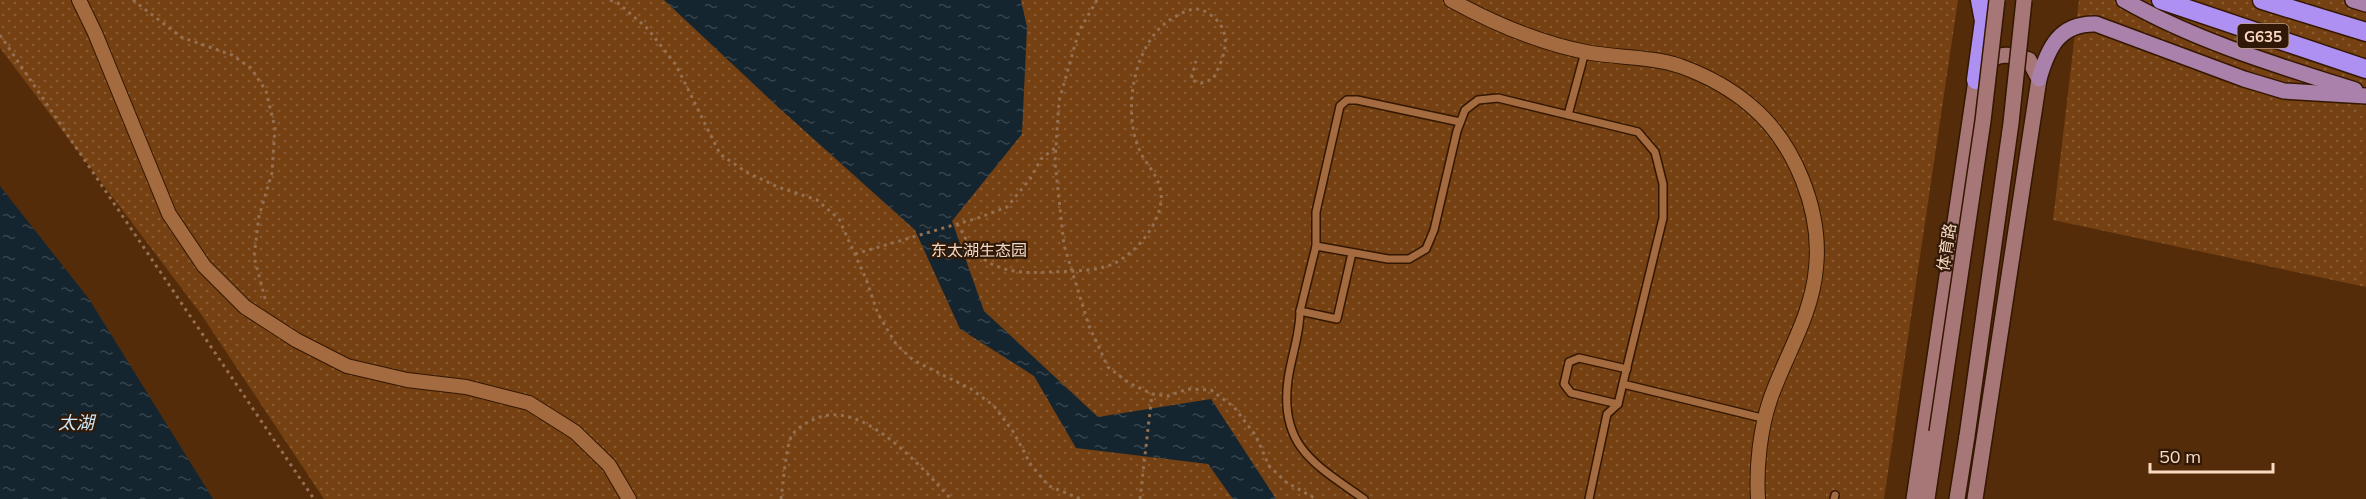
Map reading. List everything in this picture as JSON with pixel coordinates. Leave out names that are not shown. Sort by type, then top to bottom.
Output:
[{"type":"highway","points":[[1976,80],[1984,21],[1980,0]]},
{"type":"highway","name":"G635","points":[[2161,0],[2366,69]]},
{"type":"highway","name":"G635","points":[[2262,0],[2366,32]]},
{"type":"main road","name":"体育路","points":[[1927,499],[1983,121],[1997,0]]},
{"type":"main road","points":[[1957,499],[2011,123],[2024,0]]},
{"type":"main road","points":[[2124,0],[2163,22],[2254,58],[2366,95]]},
{"type":"main road","points":[[2353,0],[2366,4]]},
{"type":"main road","points":[[1975,499],[2039,79],[2044,59],[2052,44],[2061,35],[2079,25],[2096,24],[2244,79],[2284,91],[2366,95]]},
{"type":"main road","points":[[1914,499],[1976,80],[1983,67],[1995,58],[2009,54],[2029,60],[2039,79]]},
{"type":"street","points":[[79,0],[95,33],[169,214],[204,266],[245,307],[296,340],[347,366],[407,380],[466,387],[529,403],[575,432],[609,465],[629,499]]},
{"type":"street","points":[[1451,0],[1520,33],[1585,52],[1678,65],[1715,81],[1751,106],[1774,130],[1794,164],[1809,199],[1816,233],[1816,268],[1808,311],[1770,402],[1761,445],[1758,499]]},
{"type":"lane","points":[[1568,115],[1585,52]]},
{"type":"lane","points":[[1316,246],[1388,260],[1409,259],[1426,249],[1434,230],[1460,122],[1465,110],[1478,100],[1498,98],[1638,132],[1655,152],[1663,184],[1663,218],[1618,404],[1607,414],[1589,499]]},
{"type":"lane","points":[[1364,499],[1312,463],[1297,443],[1289,423],[1286,402],[1288,379],[1300,323],[1300,311],[1316,246],[1316,212],[1340,106],[1347,100],[1357,100],[1460,122]]},
{"type":"lane","points":[[1300,311],[1337,319],[1352,253]]},
{"type":"lane","points":[[1618,404],[1571,393],[1564,384],[1569,362],[1579,358],[1627,369]]},
{"type":"lane","points":[[1623,384],[1766,419]]},
{"type":"path","points":[[133,0],[181,37],[232,55],[251,68],[266,91],[275,128],[272,173],[259,216],[254,257],[271,324]]},
{"type":"path","points":[[610,0],[618,3],[648,29],[675,65],[720,154],[746,172],[778,187],[817,200],[838,219],[855,254],[878,314],[896,344],[913,360],[971,389],[994,406],[1014,433],[1031,465],[1049,486],[1081,499]]},
{"type":"path","points":[[1097,0],[1079,31],[1059,101],[1055,162],[1064,245],[1089,326],[1108,367],[1129,383],[1152,394],[1168,396],[1188,389],[1211,390],[1234,406],[1256,436],[1269,466],[1286,482],[1316,499]]},
{"type":"path","points":[[957,224],[974,251],[998,267],[1023,274],[1094,269],[1113,264],[1134,249],[1153,225],[1161,210],[1161,191],[1155,173],[1139,149],[1132,121],[1132,84],[1145,46],[1168,21],[1188,9],[1205,11],[1217,21],[1227,41],[1223,59],[1213,79],[1201,83],[1191,80],[1196,61]]},
{"type":"path","points":[[0,35],[314,499]]},
{"type":"path","points":[[855,254],[1007,207],[1030,179],[1041,159],[1056,147]]},
{"type":"path","points":[[1140,499],[1152,394]]},
{"type":"path","points":[[781,499],[792,435],[806,423],[825,414],[845,415],[873,428],[913,459],[951,499]]},
{"type":"green space","name":"东太湖生态园","points":[[0,0],[1958,0],[1884,499],[324,499],[201,314],[0,48]]},
{"type":"green space","points":[[2079,0],[2366,0],[2366,287],[2053,220]]},
{"type":"water","points":[[664,0],[1021,0],[1027,27],[1022,134],[952,221],[984,311],[1098,417],[1211,399],[1276,499],[1233,499],[1208,464],[1076,448],[1034,376],[960,329],[915,230],[778,107]]},
{"type":"water","name":"太湖","points":[[0,186],[89,299],[213,499],[0,499]]}]
